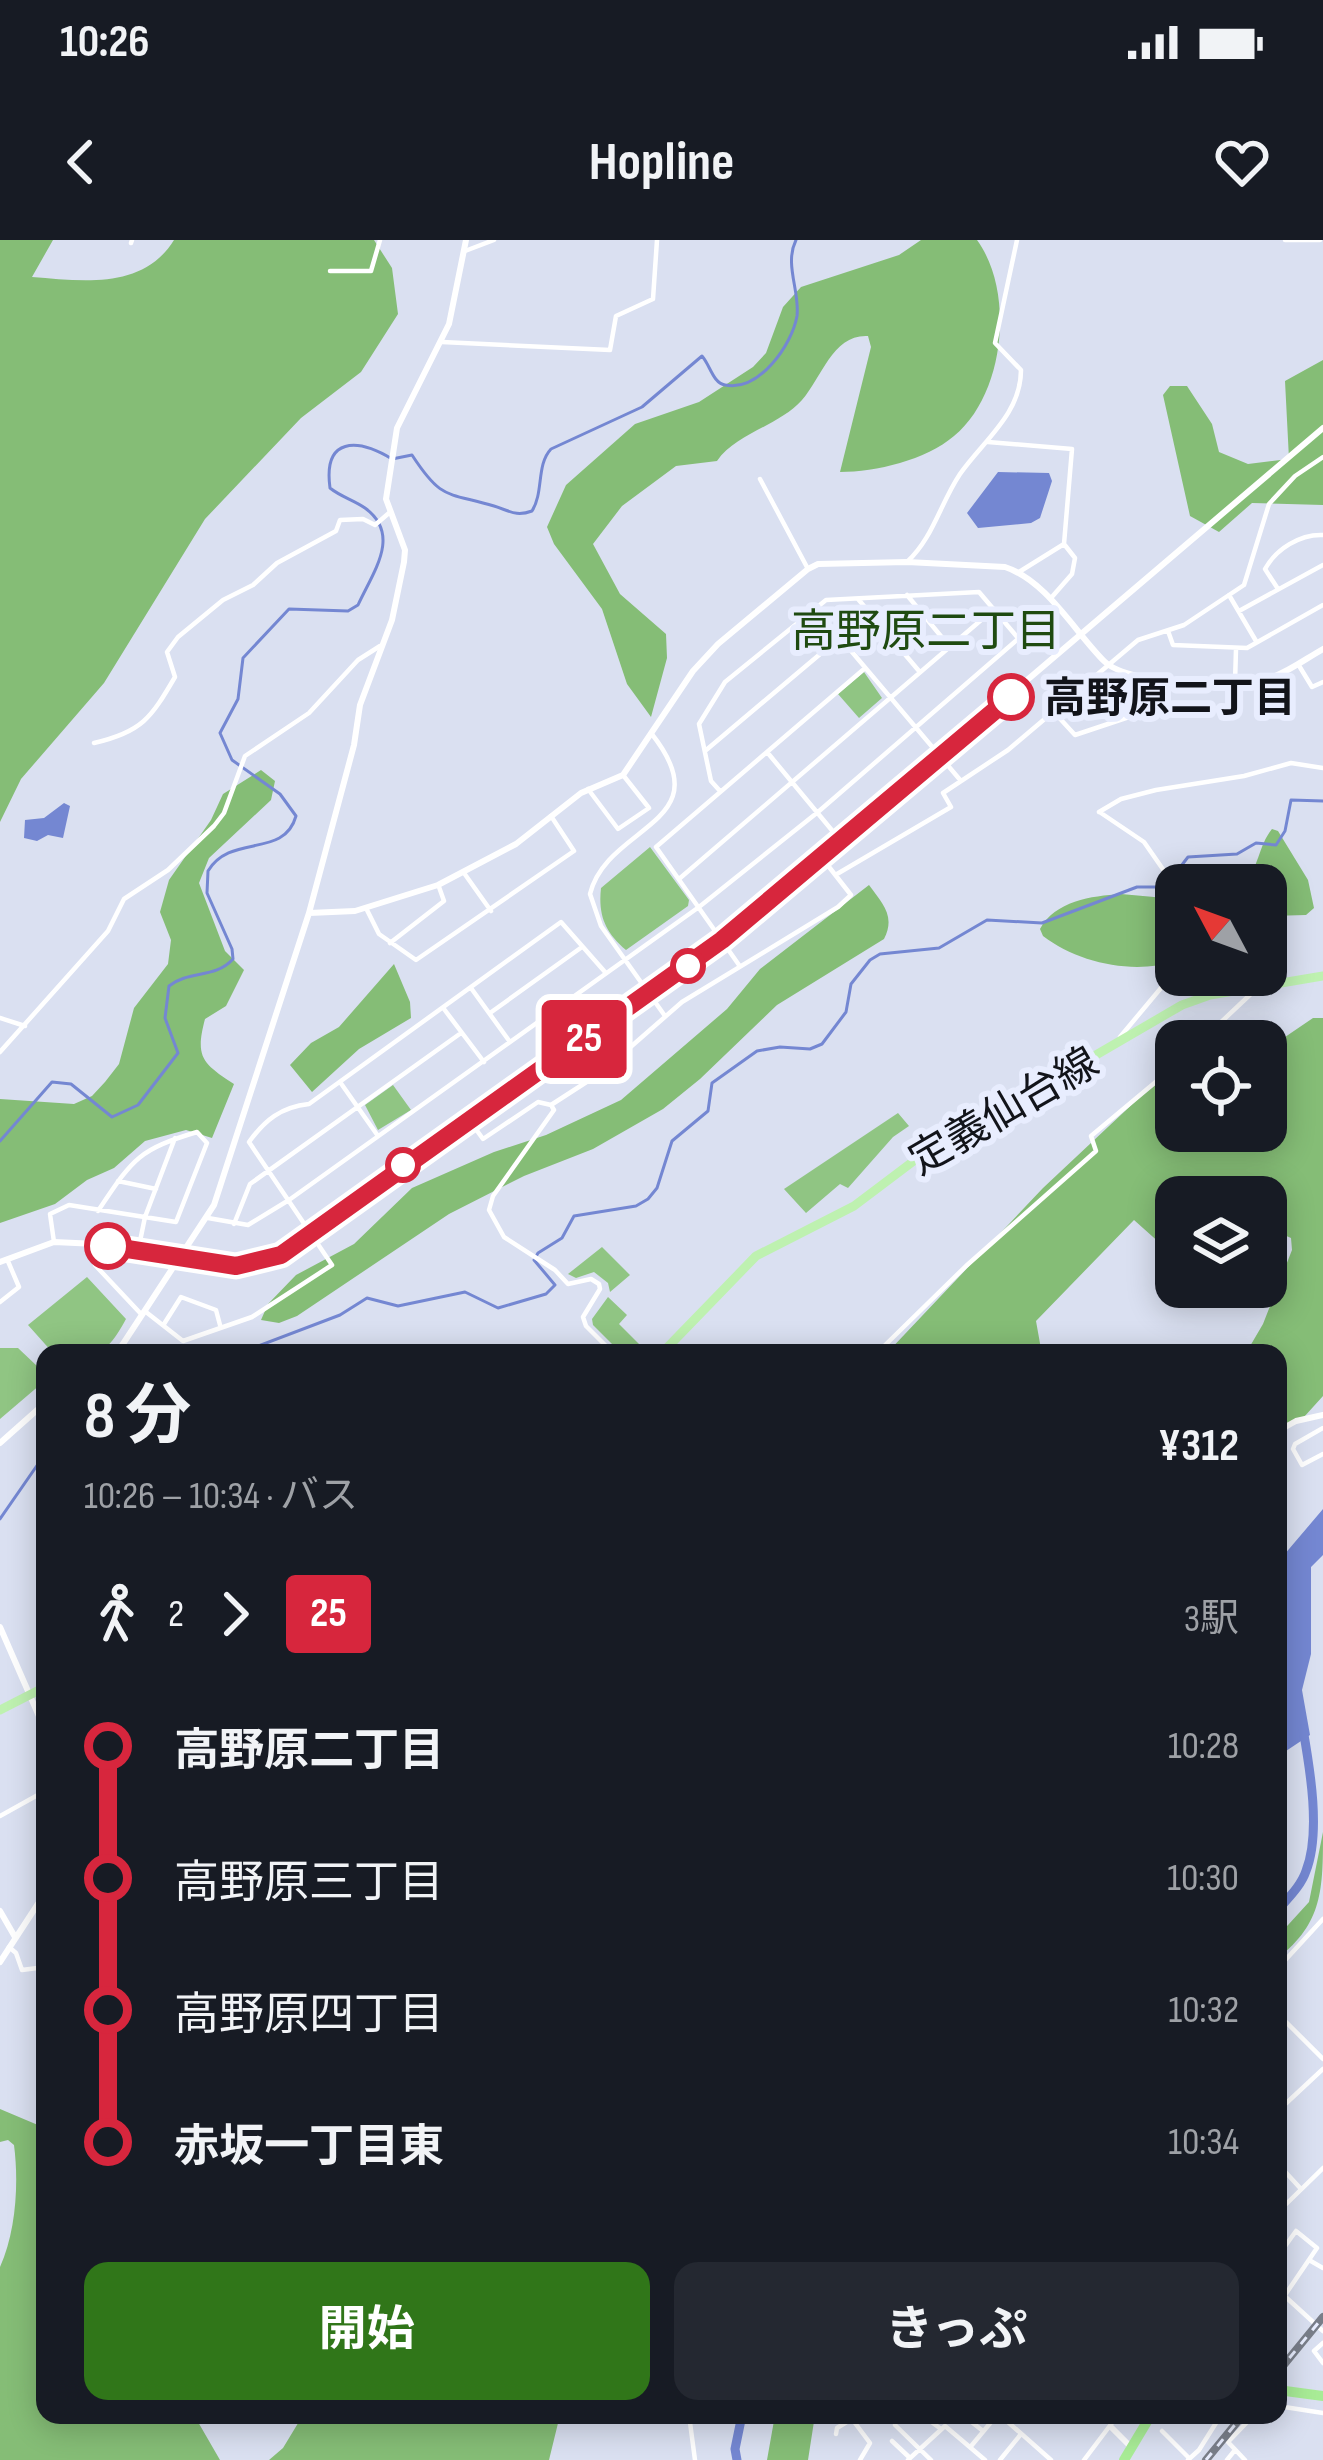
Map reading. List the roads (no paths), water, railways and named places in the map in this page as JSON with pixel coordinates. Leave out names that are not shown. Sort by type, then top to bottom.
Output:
[{"type":"highway","points":[[1287,2391],[1323,2396]]},
{"type":"highway","points":[[1124,2460],[1145,2424]]},
{"type":"main road","name":"定義仙台線","points":[[1287,982],[1323,976]]},
{"type":"main road","name":"定義仙台線","points":[[671,1344],[756,1256],[854,1206],[964,1123],[1112,1047],[1181,1005],[1209,996]]},
{"type":"main road","points":[[0,1710],[36,1692]]},
{"type":"street","points":[[330,271],[371,272],[380,240]]},
{"type":"street","points":[[123,1344],[208,1218],[309,913],[354,745],[360,705],[392,620],[405,556],[400,532],[387,515],[386,500],[400,417],[442,342],[466,240]]},
{"type":"street","points":[[465,251],[494,240]]},
{"type":"street","points":[[442,342],[610,350],[616,316],[655,296],[657,240]]},
{"type":"street","points":[[907,562],[931,535],[935,516],[962,472],[1015,402],[1022,370],[995,343],[1017,240]]},
{"type":"street","points":[[1285,240],[1320,240]]},
{"type":"street","points":[[0,1301],[20,1287],[4,1260],[54,1242],[247,1266],[281,1255],[722,940],[1323,428]]},
{"type":"street","points":[[988,442],[1072,449],[1064,544],[1075,558],[1072,574],[1049,599]]},
{"type":"street","points":[[837,874],[951,807],[943,793],[1008,750],[1138,640],[1168,632],[1244,585],[1270,504],[1295,476],[1323,457]]},
{"type":"street","points":[[760,479],[808,569]]},
{"type":"street","points":[[94,743],[124,736],[152,716],[175,677],[167,652],[212,608],[253,585],[278,562],[336,531],[340,520],[376,524],[387,515]]},
{"type":"street","points":[[1278,589],[1265,568],[1273,555],[1309,535],[1323,535]]},
{"type":"street","points":[[1019,572],[1064,544]]},
{"type":"street","points":[[309,913],[366,908],[439,885],[516,844],[588,789],[622,775],[693,671],[718,644],[818,564],[907,562],[1005,567],[1019,572],[1108,665],[1134,678],[1234,683],[1275,676],[1323,649]]},
{"type":"street","points":[[1239,610],[1323,565]]},
{"type":"street","points":[[720,791],[712,781],[699,724],[725,682],[826,600],[979,592],[1018,638]]},
{"type":"street","points":[[907,595],[949,646]]},
{"type":"street","points":[[1229,595],[1256,641]]},
{"type":"street","points":[[858,599],[919,670]]},
{"type":"street","points":[[1168,632],[1173,645],[1236,649],[1323,605]]},
{"type":"street","points":[[814,607],[961,781]]},
{"type":"street","points":[[208,1218],[248,1226],[699,907],[818,812],[1055,607]]},
{"type":"street","points":[[679,879],[994,609]]},
{"type":"street","points":[[705,751],[839,638]]},
{"type":"street","points":[[0,1052],[108,931],[124,899],[168,869],[214,826],[224,813],[239,764],[256,746],[287,731],[309,713],[358,660],[380,646]]},
{"type":"street","points":[[1234,683],[1236,649]]},
{"type":"street","points":[[1298,664],[1312,687],[1323,682]]},
{"type":"street","points":[[739,964],[656,847],[865,669]]},
{"type":"street","points":[[1053,711],[1075,735],[1156,708],[1157,680]]},
{"type":"street","points":[[651,734],[674,769],[676,789],[670,806],[604,865],[590,894],[593,911],[665,1016]]},
{"type":"street","points":[[767,752],[841,842]]},
{"type":"street","points":[[1161,864],[1123,824],[1100,812],[1103,808],[1140,793],[1291,764],[1323,768]]},
{"type":"street","points":[[588,789],[618,830],[649,808],[622,775]]},
{"type":"street","points":[[366,908],[379,934],[416,960],[574,851],[551,816]]},
{"type":"street","points":[[470,1120],[483,1139],[538,1102],[551,1105],[602,1072],[665,1016],[739,964],[838,907],[851,895],[822,858]]},
{"type":"street","points":[[464,872],[491,911]]},
{"type":"street","points":[[390,943],[444,901],[439,885]]},
{"type":"street","points":[[97,1244],[95,1265],[145,1314],[182,1341],[268,1309],[332,1265],[249,1142],[261,1126],[291,1106],[309,1104],[561,922],[605,972]]},
{"type":"street","points":[[490,1013],[582,946]]},
{"type":"street","points":[[471,988],[510,1042]]},
{"type":"street","points":[[1112,1047],[1155,995]]},
{"type":"street","points":[[1224,1020],[1249,996]]},
{"type":"street","points":[[443,1007],[484,1062]]},
{"type":"street","points":[[0,1018],[25,1026]]},
{"type":"street","points":[[234,1224],[250,1184],[461,1033]]},
{"type":"street","points":[[340,1082],[379,1136]]},
{"type":"street","points":[[886,1344],[1096,1151],[1091,1136],[1155,1083]]},
{"type":"street","points":[[551,1105],[554,1110],[488,1205],[504,1237],[568,1284],[591,1279],[599,1283],[584,1316],[586,1326],[605,1344]]},
{"type":"street","points":[[54,1242],[50,1214],[69,1205],[98,1210],[176,1222],[206,1143],[197,1132],[149,1147],[98,1210]]},
{"type":"street","points":[[138,1250],[145,1217],[176,1138]]},
{"type":"street","points":[[118,1181],[156,1189]]},
{"type":"street","points":[[164,1325],[182,1297],[216,1310],[220,1325]]},
{"type":"street","points":[[0,1443],[36,1411]]},
{"type":"street","points":[[1287,1426],[1323,1415]]},
{"type":"street","points":[[1323,1428],[1293,1449],[1302,1465],[1323,1454]]},
{"type":"street","points":[[0,1627],[36,1705]]},
{"type":"street","points":[[0,1816],[36,1796]]},
{"type":"street","points":[[0,1962],[36,1906]]},
{"type":"street","points":[[1,1915],[15,1937]]},
{"type":"street","points":[[1287,1958],[1323,1919]]},
{"type":"street","points":[[9,1947],[22,1970],[36,1968]]},
{"type":"street","points":[[1287,2023],[1323,2059]]},
{"type":"street","points":[[1287,2102],[1323,2068]]},
{"type":"street","points":[[1287,2203],[1323,2168]]},
{"type":"street","points":[[1287,2174],[1301,2189]]},
{"type":"street","points":[[1287,2244],[1296,2231],[1317,2248],[1287,2292]]},
{"type":"street","points":[[1310,2260],[1323,2268]]},
{"type":"street","points":[[1287,2297],[1323,2331]]},
{"type":"street","points":[[1323,2343],[1314,2351],[1323,2363]]},
{"type":"street","points":[[1287,2407],[1323,2413]]},
{"type":"street","points":[[690,2424],[694,2460]]},
{"type":"street","points":[[836,2434],[842,2424]]},
{"type":"street","points":[[857,2424],[870,2443],[860,2460]]},
{"type":"street","points":[[934,2424],[941,2429]]},
{"type":"street","points":[[974,2424],[983,2432]]},
{"type":"street","points":[[972,2445],[991,2424]]},
{"type":"street","points":[[1010,2424],[1052,2460]]},
{"type":"street","points":[[1110,2424],[1130,2446]]},
{"type":"street","points":[[1084,2460],[1114,2424]]},
{"type":"street","points":[[1162,2431],[1188,2459],[1214,2424]]},
{"type":"street","points":[[1245,2424],[1228,2442],[1245,2460]]},
{"type":"street","points":[[895,2426],[931,2460]]},
{"type":"street","points":[[892,2441],[909,2459],[945,2426],[985,2460]]},
{"type":"street","points":[[1005,2458],[1022,2434]]},
{"type":"street","points":[[1227,2460],[1235,2450]]},
{"type":"water","points":[[998,472],[1049,473],[1052,481],[1040,518],[978,528],[967,513]]},
{"type":"water","points":[[64,803],[70,806],[63,838],[24,838],[25,820],[44,818]]},
{"type":"water","points":[[1323,1509],[1323,1555],[1311,1567],[1311,1654],[1302,1690],[1310,1735],[1287,1750],[1287,1551]]},
{"type":"waterway","points":[[0,1141],[52,1082],[71,1084],[112,1117],[138,1105],[178,1053],[165,1018],[169,986],[233,959],[207,893],[208,871],[230,852],[280,837],[296,816],[280,794],[232,760],[220,733],[238,699],[243,658],[289,609],[348,611],[358,605],[381,554],[382,530],[376,519],[330,488],[329,471],[337,451],[355,446],[392,459],[412,455],[447,492],[513,513],[532,511],[551,449],[642,407],[702,356],[725,385],[750,381],[772,364],[797,316],[792,258],[796,240]]},
{"type":"waterway","points":[[264,1344],[340,1315],[367,1298],[398,1306],[465,1292],[498,1308],[546,1294],[555,1285],[534,1260],[538,1253],[562,1238],[574,1216],[636,1206],[648,1199],[657,1188],[672,1141],[708,1111],[712,1083],[757,1051],[810,1049],[822,1044],[846,1012],[851,984],[870,960],[880,954],[939,948],[987,920],[1042,923],[1137,887],[1165,887],[1188,857],[1237,854],[1256,843],[1276,845],[1285,831],[1291,800],[1323,801]]},
{"type":"waterway","points":[[0,1519],[36,1467]]},
{"type":"waterway","points":[[1287,1900],[1304,1876],[1313,1838],[1303,1729]]},
{"type":"waterway","points":[[737,2460],[740,2424]]},
{"type":"railway","points":[[1287,2361],[1323,2317]]},
{"type":"railway","points":[[1206,2460],[1236,2424]]},
{"type":"place","name":"高野原二丁目","points":[[1011,697]]},
{"type":"district","name":"高野原二丁目","points":[[926,630]]}]
